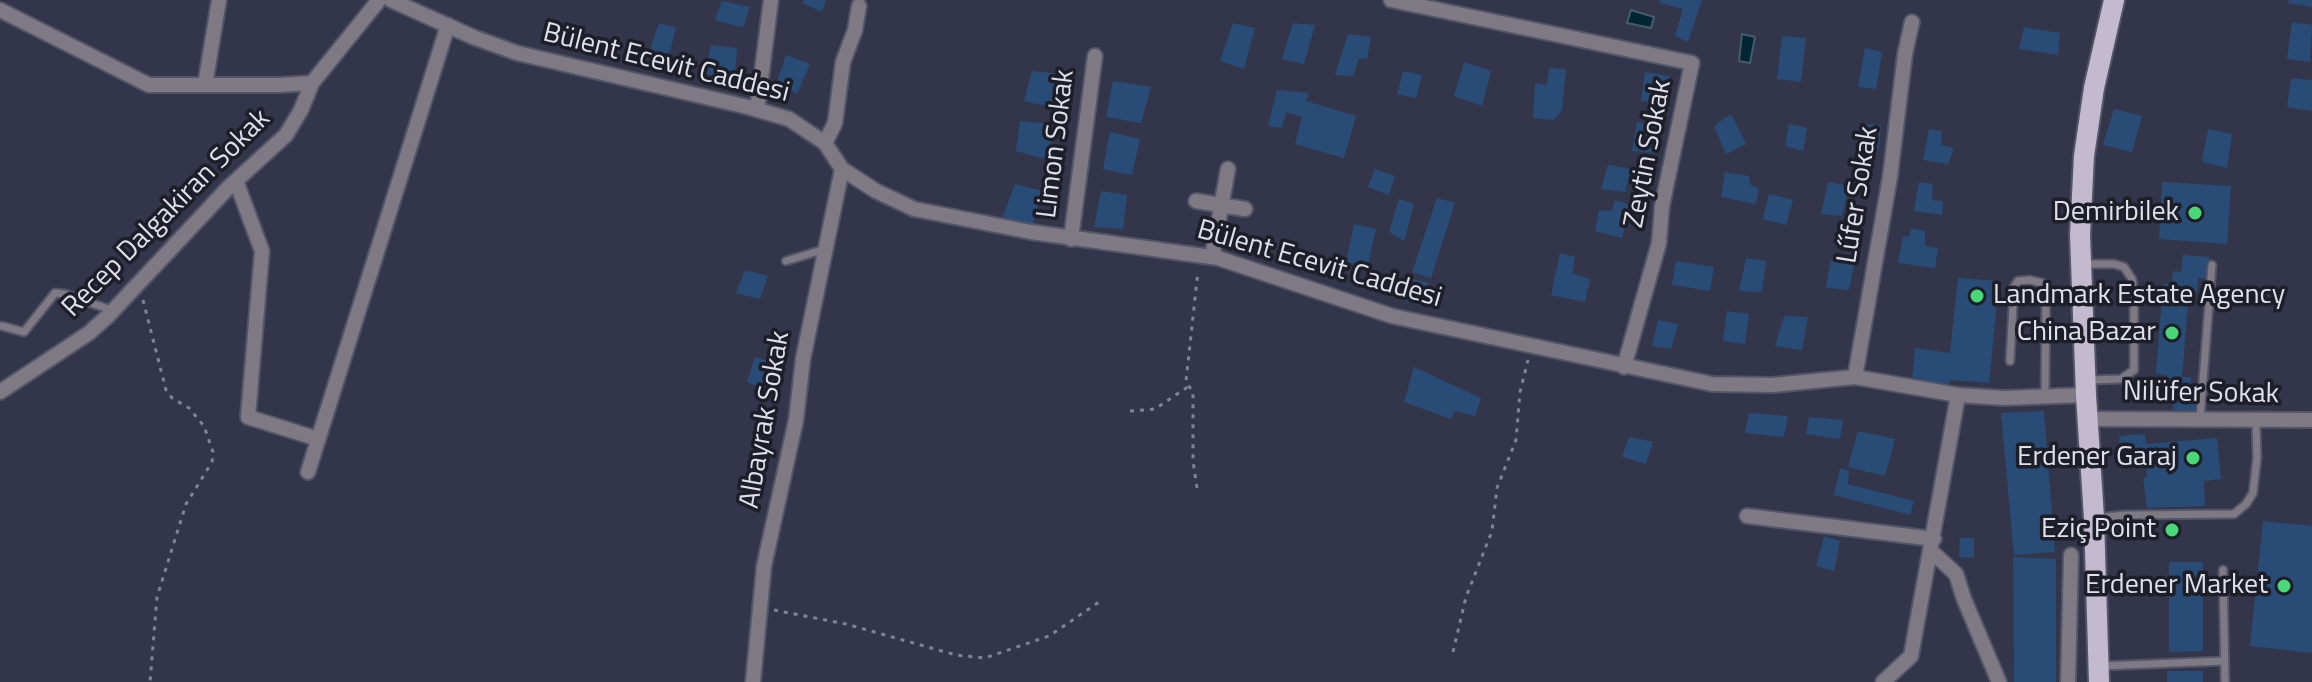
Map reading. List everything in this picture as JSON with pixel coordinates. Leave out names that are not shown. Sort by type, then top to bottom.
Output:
[{"type":"main road","points":[[2099,674],[2081,264],[2084,156],[2094,88],[2114,0]]},
{"type":"street","points":[[205,85],[219,0]]},
{"type":"street","points":[[0,10],[149,85],[312,83],[379,0]]},
{"type":"street","name":"Bülent Ecevit Caddesi","points":[[391,0],[517,53],[789,119],[825,143],[842,169],[876,191],[914,209],[1071,239],[1206,256],[1392,316],[1712,384],[1773,385],[1855,377],[1958,395],[2004,398],[2086,388]]},
{"type":"street","points":[[757,110],[771,0]]},
{"type":"street","name":"Zeytin Sokak","points":[[1391,0],[1692,63],[1662,206],[1659,243],[1624,367]]},
{"type":"street","points":[[825,143],[835,123],[843,62],[855,30],[859,6]]},
{"type":"street","name":"Lűfer Sokak","points":[[1855,377],[1890,177],[1905,54],[1912,22]]},
{"type":"street","points":[[308,472],[448,25]]},
{"type":"street","name":"Limon Sokak","points":[[1071,239],[1095,56]]},
{"type":"street","name":"Recep Dalgakiran Sokak","points":[[0,392],[89,333],[113,311],[236,181],[286,135],[312,83]]},
{"type":"street","name":"Albayrak Sokak","points":[[753,682],[764,566],[796,420],[803,359],[842,169]]},
{"type":"street","points":[[1206,256],[1221,207],[1228,169]]},
{"type":"street","points":[[236,181],[262,251],[248,417],[318,439]]},
{"type":"street","points":[[1196,201],[1245,209]]},
{"type":"street","points":[[1883,682],[1911,656],[1958,395]]},
{"type":"street","name":"Nilüfer Sokak","points":[[2089,419],[2312,420]]},
{"type":"street","points":[[1747,516],[1932,545],[1956,574],[1999,682]]},
{"type":"street","points":[[2068,682],[2071,555]]},
{"type":"lane","points":[[786,261],[825,249]]},
{"type":"lane","points":[[2081,264],[2124,267],[2132,279],[2134,291],[2134,370],[2121,379],[2086,388]]},
{"type":"lane","points":[[2200,419],[2212,265]]},
{"type":"lane","points":[[2010,361],[2014,287],[2018,281],[2046,284],[2045,395]]},
{"type":"lane","points":[[2,326],[24,332],[55,293],[113,311]]},
{"type":"lane","points":[[2094,518],[2234,514],[2253,493],[2257,458],[2256,422]]},
{"type":"lane","points":[[2223,570],[2225,682]]},
{"type":"lane","points":[[2099,674],[2224,661]]},
{"type":"path","points":[[1197,488],[1193,461],[1195,410],[1193,393],[1186,381],[1187,358],[1206,256]]},
{"type":"path","points":[[138,285],[166,390],[172,398],[189,408],[204,426],[213,452],[212,462],[186,504],[157,597],[150,682]]},
{"type":"path","points":[[1453,652],[1466,597],[1492,531],[1497,488],[1516,440],[1520,392],[1532,347]]},
{"type":"path","points":[[1130,411],[1155,409],[1189,386]]},
{"type":"path","points":[[758,607],[846,624],[956,655],[985,658],[1049,636],[1102,600]]},
{"type":"water","points":[[1631,10],[1654,17],[1651,28],[1627,23]]},
{"type":"water","points":[[1742,34],[1755,37],[1750,63],[1739,61]]},
{"type":"building","points":[[804,0],[826,0],[822,12],[802,3]]},
{"type":"building","points":[[1660,0],[1702,0],[1688,42],[1675,36],[1683,9],[1660,3]]},
{"type":"building","points":[[2289,0],[2312,0],[2312,7],[2288,3]]},
{"type":"building","points":[[722,1],[750,7],[743,28],[715,20]]},
{"type":"building","points":[[2292,22],[2312,25],[2310,62],[2287,59]]},
{"type":"building","points":[[659,23],[676,28],[669,55],[649,52]]},
{"type":"building","points":[[1233,23],[1255,28],[1244,69],[1220,61]]},
{"type":"building","points":[[1293,23],[1315,25],[1304,64],[1282,59]]},
{"type":"building","points":[[2024,27],[2060,33],[2058,55],[2019,49]]},
{"type":"building","points":[[1348,34],[1371,37],[1367,59],[1359,58],[1353,76],[1335,75]]},
{"type":"building","points":[[1782,36],[1806,38],[1801,82],[1777,79]]},
{"type":"building","points":[[711,45],[737,48],[735,76],[705,74]]},
{"type":"building","points":[[1865,48],[1882,52],[1876,89],[1858,87]]},
{"type":"building","points":[[786,55],[810,64],[797,94],[777,82]]},
{"type":"building","points":[[1464,62],[1491,71],[1482,106],[1454,96]]},
{"type":"building","points":[[1549,68],[1566,69],[1562,111],[1554,120],[1533,118],[1535,83],[1547,85]]},
{"type":"building","points":[[1032,71],[1059,74],[1055,108],[1024,101]]},
{"type":"building","points":[[1403,71],[1422,75],[1416,98],[1397,94]]},
{"type":"building","points":[[1645,72],[1669,76],[1666,103],[1641,101]]},
{"type":"building","points":[[2291,78],[2312,80],[2312,111],[2287,107]]},
{"type":"building","points":[[1113,81],[1151,87],[1141,123],[1106,117]]},
{"type":"building","points":[[1277,90],[1309,93],[1306,101],[1356,116],[1344,158],[1295,144],[1302,117],[1286,112],[1282,128],[1268,126]]},
{"type":"building","points":[[2114,109],[2142,116],[2132,152],[2103,145]]},
{"type":"building","points":[[1731,114],[1746,144],[1726,154],[1714,126]]},
{"type":"building","points":[[1020,121],[1055,124],[1048,160],[1016,151]]},
{"type":"building","points":[[1637,122],[1661,126],[1657,153],[1632,151]]},
{"type":"building","points":[[1789,124],[1807,128],[1803,151],[1785,146]]},
{"type":"building","points":[[1859,124],[1881,125],[1879,149],[1856,147]]},
{"type":"building","points":[[1929,129],[1942,131],[1941,145],[1954,148],[1948,164],[1923,160]]},
{"type":"building","points":[[2208,129],[2232,134],[2227,168],[2202,162]]},
{"type":"building","points":[[1110,132],[1140,139],[1132,175],[1103,169]]},
{"type":"building","points":[[1608,165],[1631,169],[1625,192],[1601,189]]},
{"type":"building","points":[[1375,169],[1395,176],[1389,195],[1368,187]]},
{"type":"building","points":[[1725,172],[1749,176],[1750,185],[1759,188],[1756,204],[1721,197]]},
{"type":"building","points":[[1828,182],[1849,186],[1842,216],[1821,214]]},
{"type":"building","points":[[1919,182],[1933,184],[1932,200],[1943,201],[1942,215],[1914,211]]},
{"type":"building","name":"Demirbilek","points":[[2162,182],[2231,186],[2227,244],[2159,239]]},
{"type":"building","points":[[1015,184],[1042,191],[1031,232],[1003,216]]},
{"type":"building","points":[[1101,191],[1127,195],[1123,229],[1094,227]]},
{"type":"building","points":[[1769,194],[1793,200],[1786,225],[1763,219]]},
{"type":"building","points":[[1437,198],[1455,203],[1431,278],[1412,272]]},
{"type":"building","points":[[1399,199],[1414,204],[1404,241],[1389,232]]},
{"type":"building","points":[[1615,200],[1630,205],[1622,238],[1595,231],[1599,210],[1612,211]]},
{"type":"building","points":[[1354,224],[1376,229],[1368,266],[1346,262]]},
{"type":"building","points":[[1911,228],[1925,231],[1925,246],[1938,248],[1935,268],[1898,263],[1903,236],[1909,237]]},
{"type":"building","points":[[1560,253],[1575,257],[1572,273],[1590,279],[1585,302],[1551,295]]},
{"type":"building","name":"China Bazar","points":[[2183,255],[2210,257],[2209,278],[2198,278],[2197,292],[2189,292],[2182,377],[2191,377],[2190,391],[2197,392],[2195,411],[2173,410],[2174,394],[2166,393],[2167,375],[2156,374],[2163,284],[2172,284],[2173,271],[2181,272]]},
{"type":"building","points":[[1746,258],[1766,261],[1762,292],[1739,291]]},
{"type":"building","points":[[1676,261],[1714,267],[1710,291],[1672,285]]},
{"type":"building","points":[[1830,261],[1854,264],[1849,290],[1826,288]]},
{"type":"building","points":[[745,270],[768,276],[760,299],[736,293]]},
{"type":"building","points":[[1409,278],[1429,283],[1421,305],[1402,300]]},
{"type":"building","points":[[1958,278],[1999,281],[1989,383],[1950,380],[1949,384],[1912,380],[1915,348],[1950,353]]},
{"type":"building","points":[[1727,311],[1749,314],[1745,344],[1723,341]]},
{"type":"building","points":[[1784,316],[1808,317],[1802,350],[1775,346]]},
{"type":"building","points":[[1658,320],[1678,324],[1671,349],[1652,346]]},
{"type":"building","points":[[755,357],[775,363],[765,389],[747,382]]},
{"type":"building","points":[[1414,367],[1481,398],[1475,416],[1455,411],[1451,419],[1404,402]]},
{"type":"building","points":[[2044,411],[2055,552],[2014,555],[2001,413]]},
{"type":"building","points":[[1749,413],[1788,416],[1784,437],[1745,433]]},
{"type":"building","points":[[1809,417],[1843,420],[1840,439],[1806,434]]},
{"type":"building","points":[[1858,431],[1895,439],[1885,476],[1848,467]]},
{"type":"building","points":[[2145,434],[2146,444],[2217,438],[2221,479],[2204,481],[2205,506],[2147,508],[2143,477],[2147,478],[2145,448],[2120,450],[2119,436]]},
{"type":"building","points":[[1629,437],[1653,442],[1646,464],[1622,457]]},
{"type":"building","points":[[1840,468],[1849,471],[1848,484],[1914,501],[1910,515],[1834,495]]},
{"type":"building","name":"Erdener Market","points":[[2263,521],[2312,526],[2312,653],[2250,646]]},
{"type":"building","points":[[1824,536],[1840,541],[1834,571],[1816,566]]},
{"type":"building","points":[[1960,538],[1974,538],[1974,558],[1959,557]]},
{"type":"building","points":[[2013,557],[2056,559],[2056,682],[2014,682]]},
{"type":"building","points":[[2169,562],[2203,562],[2203,651],[2169,652]]},
{"type":"building","points":[[2167,671],[2203,671],[2203,682],[2167,682]]},
{"type":"place","name":"Demirbilek","points":[[2195,213]]},
{"type":"place","name":"Landmark Estate Agency","points":[[1977,296]]},
{"type":"place","name":"China Bazar","points":[[2172,333]]},
{"type":"place","name":"Erdener Garaj","points":[[2193,458]]},
{"type":"place","name":"Eziç Point","points":[[2172,530]]},
{"type":"place","name":"Erdener Market","points":[[2284,586]]}]
